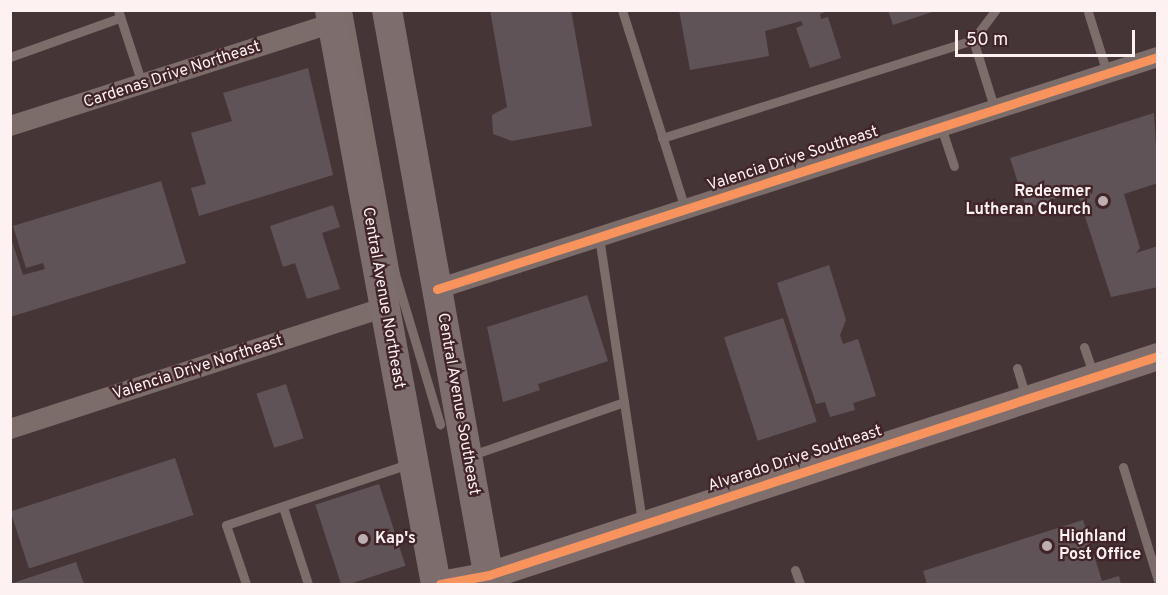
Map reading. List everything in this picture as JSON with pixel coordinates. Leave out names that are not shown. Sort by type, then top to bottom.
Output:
[{"type":"main road","name":"Central Avenue Southeast","points":[[387,10],[490,580]]},
{"type":"main road","name":"Central Avenue Northeast","points":[[337,15],[385,307],[438,585]]},
{"type":"street","name":"Cardenas Drive Northeast","points":[[10,126],[142,84],[337,15]]},
{"type":"street","name":"Valencia Drive Southeast","points":[[437,289],[1158,57]]},
{"type":"street","name":"Valencia Drive Northeast","points":[[10,429],[385,307]]},
{"type":"street","name":"Alvarado Drive Southeast","points":[[438,585],[490,580],[642,524],[1158,356]]},
{"type":"lane","points":[[622,10],[685,209]]},
{"type":"lane","points":[[662,138],[973,40],[996,10]]},
{"type":"lane","points":[[1090,11],[1107,73]]},
{"type":"lane","points":[[10,57],[118,14],[142,84]]},
{"type":"lane","name":"Central Avenue Northeast","points":[[337,15],[395,274],[440,424]]},
{"type":"lane","points":[[973,40],[995,110]]},
{"type":"lane","points":[[941,127],[954,166]]},
{"type":"lane","points":[[599,237],[642,524]]},
{"type":"lane","points":[[1084,347],[1094,377]]},
{"type":"lane","points":[[1017,368],[1027,399]]},
{"type":"lane","points":[[467,457],[624,402]]},
{"type":"lane","points":[[246,585],[226,525],[413,462]]},
{"type":"lane","points":[[1123,467],[1158,580]]},
{"type":"lane","points":[[283,507],[308,585]]},
{"type":"lane","points":[[795,570],[800,585]]},
{"type":"building","points":[[490,10],[571,10],[592,126],[512,141],[493,134],[492,115],[507,107]]},
{"type":"building","points":[[679,10],[831,10],[820,14],[821,19],[828,17],[841,58],[810,68],[796,28],[803,25],[801,21],[765,31],[769,56],[690,70]]},
{"type":"building","points":[[888,10],[935,10],[935,11],[893,25]]},
{"type":"building","points":[[308,68],[333,175],[199,216],[191,188],[206,184],[191,133],[232,121],[223,93]]},
{"type":"building","name":"Redeemer Lutheran Church","points":[[1154,113],[1158,183],[1124,194],[1140,248],[1136,253],[1158,246],[1158,287],[1111,297],[1077,192],[1026,208],[1010,158]]},
{"type":"building","points":[[161,181],[186,263],[10,317],[10,235],[23,275],[45,269],[43,263],[26,268],[13,226]]},
{"type":"building","points":[[333,205],[340,227],[322,233],[340,289],[307,299],[295,263],[283,267],[270,226]]},
{"type":"building","points":[[829,265],[846,320],[840,335],[843,344],[858,339],[876,396],[853,403],[855,410],[830,417],[825,402],[816,404],[777,283]]},
{"type":"building","points":[[587,295],[608,361],[538,384],[540,390],[503,402],[487,327]]},
{"type":"building","points":[[783,318],[817,422],[758,441],[724,337]]},
{"type":"building","points":[[286,384],[304,438],[274,448],[257,394]]},
{"type":"building","points":[[175,458],[194,515],[29,569],[10,511]]},
{"type":"building","points":[[379,484],[406,566],[350,584],[341,584],[315,505]]},
{"type":"building","name":"Highland Post Office","points":[[1083,520],[1102,581],[1119,576],[1121,584],[927,584],[923,571]]},
{"type":"building","points":[[76,562],[84,584],[10,584]]},
{"type":"cycle path","points":[[437,289],[1158,57]]},
{"type":"cycle path","points":[[440,584],[489,575],[1158,356]]},
{"type":"place","name":"Redeemer Lutheran Church","points":[[1103,201]]},
{"type":"place","name":"Kap's","points":[[363,539]]},
{"type":"place","name":"Highland Post Office","points":[[1047,546]]}]
